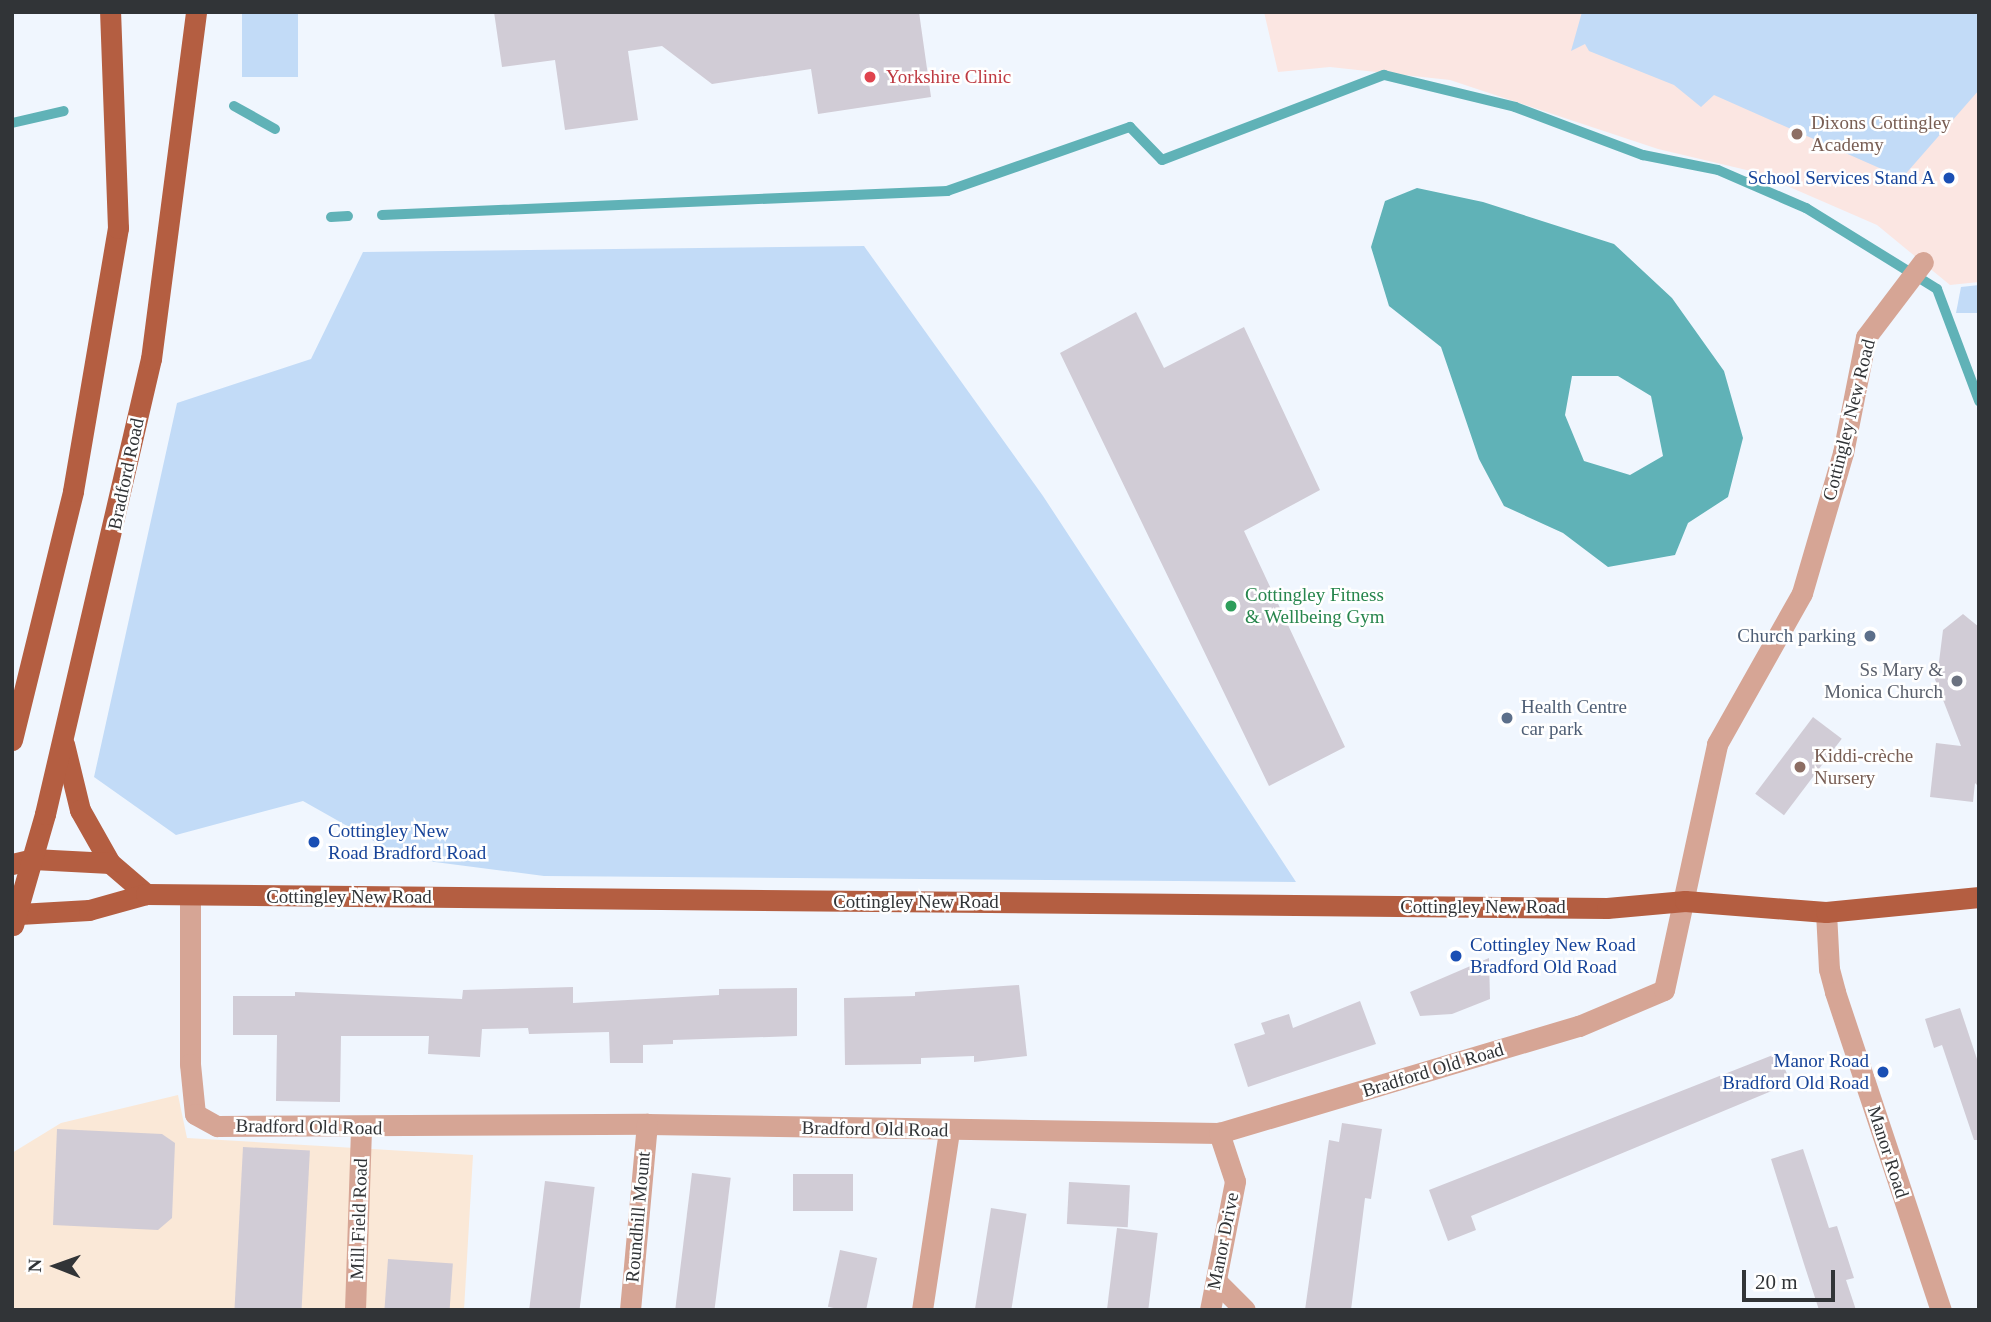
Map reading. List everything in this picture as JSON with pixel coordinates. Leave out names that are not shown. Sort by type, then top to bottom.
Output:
[{"type":"main road","points":[[12,740],[73,491],[118,228],[110,12]]},
{"type":"main road","name":"Bradford Road","points":[[14,917],[33,859],[63,740],[151,359],[196,12]]},
{"type":"main road","points":[[63,740],[80,810],[110,863],[146,894]]},
{"type":"main road","points":[[12,864],[33,859],[110,863]]},
{"type":"main road","name":"Cottingley New Road","points":[[14,917],[89,911],[146,894],[1607,908],[1685,901],[1826,912],[1979,897]]},
{"type":"street","name":"Cottingley New Road","points":[[1685,901],[1717,744],[1802,593],[1843,453],[1866,337],[1923,262]]},
{"type":"street","name":"Bradford Old Road","points":[[190,896],[190,1063],[195,1114],[217,1126],[361,1129],[647,1124],[949,1131],[1219,1133],[1578,1026],[1664,990],[1685,901]]},
{"type":"street","name":"Manor Road","points":[[1826,912],[1829,969],[1835,992],[1941,1310]]},
{"type":"street","name":"Roundhill Mount","points":[[629,1310],[647,1124]]},
{"type":"street","name":"Mill Field Road","points":[[355,1310],[361,1129]]},
{"type":"street","points":[[922,1310],[949,1131]]},
{"type":"street","name":"Manor Drive","points":[[1210,1310],[1235,1181],[1219,1133]]},
{"type":"street","points":[[1216,1281],[1245,1310]]},
{"type":"shaded area","points":[[242,12],[298,12],[298,77],[242,77]]},
{"type":"shaded area","name":"Dixons Cottingley Academy","points":[[1264,12],[1979,12],[1979,282],[1950,285],[1877,225],[1755,172],[1658,149],[1450,80],[1330,67],[1278,72]]},
{"type":"shaded area","points":[[1582,12],[1979,12],[1979,90],[1902,178],[1714,95],[1701,107],[1674,85],[1589,51],[1585,44],[1571,51]]},
{"type":"shaded area","points":[[1417,188],[1483,202],[1614,244],[1672,298],[1724,371],[1743,438],[1728,497],[1688,523],[1675,555],[1608,567],[1563,533],[1504,506],[1479,459],[1441,347],[1389,306],[1371,247],[1385,201]],"holes":[[[1572,376],[1618,376],[1651,396],[1663,456],[1630,475],[1584,461],[1565,415]]]},
{"type":"shaded area","points":[[864,246],[1043,496],[1296,882],[544,876],[404,858],[303,801],[176,835],[94,777],[177,403],[311,359],[363,252]]},
{"type":"shaded area","points":[[1979,285],[1979,313],[1956,313],[1961,287]]},
{"type":"shaded area","points":[[178,1095],[187,1138],[473,1155],[464,1310],[12,1310],[12,1153],[61,1123]]},
{"type":"building","name":"Yorkshire Clinic","points":[[494,12],[919,12],[931,97],[818,114],[811,69],[712,84],[662,46],[628,51],[638,120],[565,130],[555,60],[502,67]]},
{"type":"building","name":"Cottingley Fitness & Wellbeing Gym","points":[[1136,312],[1164,368],[1244,327],[1320,490],[1244,531],[1345,747],[1269,786],[1060,353]]},
{"type":"building","points":[[1963,614],[1979,627],[1979,787],[1975,783],[1973,802],[1930,797],[1936,743],[1961,746],[1929,664],[1939,662],[1943,630]]},
{"type":"building","name":"Kiddi-crèche Nursery","points":[[1813,717],[1842,739],[1784,815],[1755,794]]},
{"type":"building","points":[[1489,958],[1490,999],[1452,1014],[1420,1016],[1410,992]]},
{"type":"building","points":[[1019,985],[1027,1056],[974,1062],[974,1056],[921,1058],[921,1064],[845,1065],[844,998],[915,996],[915,992]]},
{"type":"building","points":[[573,987],[573,1003],[719,995],[719,989],[797,988],[797,1036],[673,1040],[673,1044],[643,1045],[643,1063],[610,1063],[609,1032],[529,1034],[528,1028],[482,1029],[480,1057],[428,1054],[429,1036],[341,1036],[340,1102],[276,1101],[277,1035],[233,1035],[233,996],[295,996],[295,992],[462,999],[463,990]]},
{"type":"building","points":[[1360,1001],[1376,1044],[1248,1087],[1234,1044],[1265,1034],[1261,1023],[1289,1014],[1293,1028]]},
{"type":"building","points":[[1960,1008],[1979,1065],[1979,1140],[1974,1140],[1942,1045],[1934,1048],[1925,1019]]},
{"type":"building","points":[[1778,1053],[1791,1083],[1471,1216],[1476,1230],[1448,1241],[1429,1190]]},
{"type":"building","points":[[1342,1123],[1382,1129],[1371,1199],[1365,1198],[1351,1310],[1305,1310],[1329,1140],[1339,1142]]},
{"type":"building","points":[[57,1129],[162,1134],[175,1143],[172,1218],[158,1230],[53,1225]]},
{"type":"building","points":[[243,1147],[310,1151],[302,1310],[234,1310]]},
{"type":"building","points":[[1803,1149],[1829,1228],[1837,1226],[1854,1278],[1846,1280],[1856,1310],[1819,1310],[1771,1159]]},
{"type":"building","points":[[692,1173],[731,1178],[714,1310],[675,1310]]},
{"type":"building","points":[[793,1174],[853,1174],[853,1211],[793,1211]]},
{"type":"building","points":[[545,1181],[595,1187],[580,1310],[529,1310]]},
{"type":"building","points":[[1069,1182],[1130,1185],[1128,1227],[1067,1224]]},
{"type":"building","points":[[991,1208],[1027,1214],[1011,1310],[975,1310]]},
{"type":"building","points":[[1117,1228],[1158,1233],[1148,1310],[1107,1310]]},
{"type":"building","points":[[840,1250],[877,1258],[866,1310],[828,1307]]},
{"type":"building","points":[[388,1259],[453,1264],[450,1310],[384,1310]]},
{"type":"waterway","points":[[382,215],[947,191],[1130,127],[1162,160],[1384,75],[1515,107],[1643,155],[1718,170],[1806,208],[1937,289],[1979,401]]},
{"type":"waterway","points":[[234,106],[275,129]]},
{"type":"waterway","points":[[12,123],[64,111]]},
{"type":"waterway","points":[[331,217],[348,216]]},
{"type":"place","name":"Yorkshire Clinic","points":[[870,77]]},
{"type":"place","name":"Dixons Cottingley Academy","points":[[1797,134]]},
{"type":"place","name":"School Services Stand A","points":[[1949,178]]},
{"type":"place","name":"Cottingley Fitness & Wellbeing Gym","points":[[1231,606]]},
{"type":"place","name":"Church parking","points":[[1870,636]]},
{"type":"place","name":"Ss Mary & Monica Church","points":[[1957,681]]},
{"type":"place","name":"Health Centre car park","points":[[1507,718]]},
{"type":"place","name":"Kiddi-crèche Nursery","points":[[1800,767]]},
{"type":"place","name":"Cottingley New Road Bradford Road","points":[[314,842]]},
{"type":"place","name":"Cottingley New Road Bradford Old Road","points":[[1456,956]]},
{"type":"place","name":"Manor Road Bradford Old Road","points":[[1883,1072]]}]
